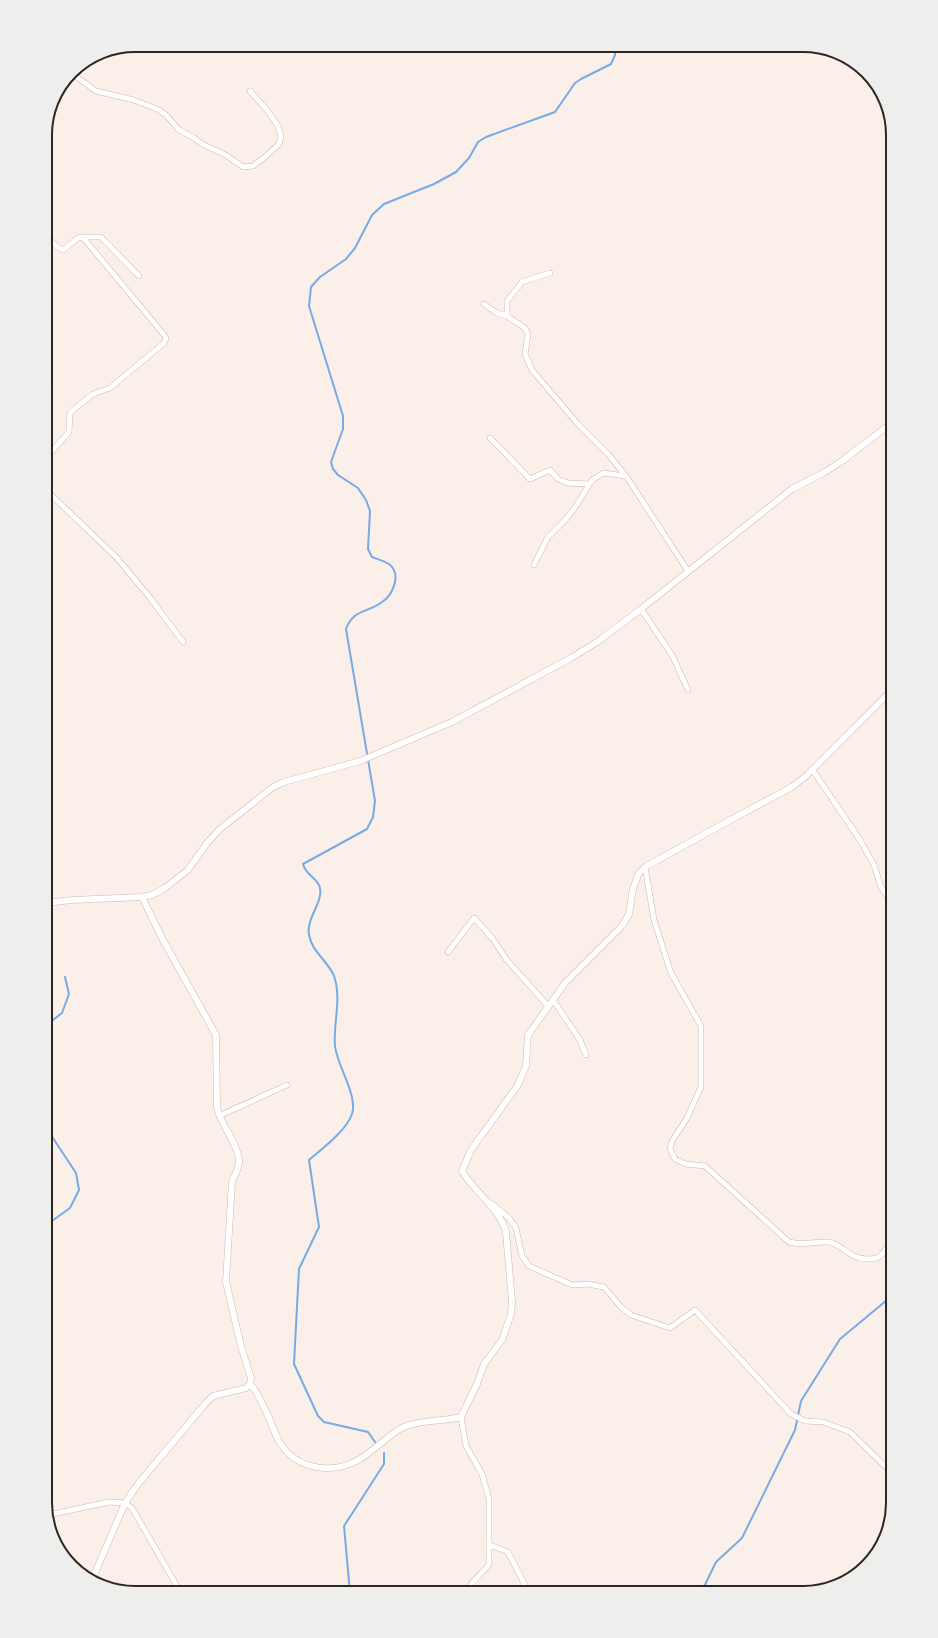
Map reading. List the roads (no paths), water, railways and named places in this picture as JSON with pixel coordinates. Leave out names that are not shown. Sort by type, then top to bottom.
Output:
[{"type":"street","points":[[76,76],[96,91],[134,100],[159,110],[167,116],[178,129],[202,144],[226,155],[243,167],[253,166],[266,157],[279,144],[281,137],[278,126],[267,110],[250,91]]},
{"type":"street","points":[[53,449],[69,432],[70,413],[73,410],[93,394],[110,388],[164,343],[166,339],[82,237]]},
{"type":"street","points":[[52,242],[56,246],[64,250],[78,238],[101,237],[139,276]]},
{"type":"street","points":[[507,316],[507,301],[522,282],[550,273]]},
{"type":"street","points":[[484,304],[507,316],[525,328],[528,334],[525,354],[532,370],[577,423],[608,454],[626,476],[688,571]]},
{"type":"street","points":[[52,902],[142,897],[152,895],[188,870],[207,843],[220,828],[273,787],[284,782],[360,761],[452,722],[571,658],[597,642],[641,609],[792,489],[825,472],[842,461],[886,427]]},
{"type":"street","points":[[490,438],[530,479],[550,470],[558,479],[568,483],[589,484]]},
{"type":"street","points":[[534,565],[548,537],[573,510],[592,480],[603,473],[626,476]]},
{"type":"street","points":[[52,496],[117,558],[151,599],[183,642]]},
{"type":"street","points":[[641,609],[672,655],[688,690]]},
{"type":"street","points":[[886,696],[812,770],[792,787],[645,867],[639,873],[633,888],[629,914],[622,926],[565,983],[528,1035],[526,1066],[518,1085],[471,1150],[462,1171],[468,1181],[487,1200],[509,1218],[516,1228],[522,1256],[529,1266],[572,1285],[587,1284],[604,1287],[621,1307],[631,1315],[670,1328],[695,1310],[791,1414],[805,1421],[822,1422],[850,1432],[886,1467]]},
{"type":"street","points":[[812,770],[860,840],[874,865],[881,887],[886,894]]},
{"type":"street","points":[[645,867],[654,920],[671,972],[701,1026],[701,1088],[687,1118],[672,1141],[670,1149],[675,1159],[686,1164],[705,1166],[789,1242],[797,1244],[830,1242],[852,1256],[863,1259],[875,1259],[883,1254],[886,1249]]},
{"type":"street","points":[[94,1575],[125,1502],[138,1484],[213,1396],[246,1388],[250,1384],[251,1378],[241,1346],[226,1282],[232,1181],[238,1168],[239,1160],[233,1144],[218,1116],[216,1035],[163,940],[142,897]]},
{"type":"street","points":[[448,952],[474,918],[493,939],[506,959],[548,1006]]},
{"type":"street","points":[[553,1000],[580,1040],[586,1055]]},
{"type":"street","points":[[218,1116],[287,1085]]},
{"type":"street","points":[[468,1586],[484,1571],[489,1564],[489,1499],[482,1474],[466,1446],[461,1417],[477,1384],[484,1364],[502,1340],[511,1314],[512,1302],[506,1232],[503,1221],[487,1200]]},
{"type":"street","points":[[250,1384],[255,1390],[279,1443],[292,1457],[308,1466],[328,1469],[345,1467],[360,1459],[403,1427],[415,1423],[450,1420],[461,1417]]},
{"type":"street","points":[[53,1514],[109,1502],[125,1502],[132,1508],[177,1586]]},
{"type":"street","points":[[490,1545],[508,1552],[526,1586]]},
{"type":"waterway","points":[[375,1442],[368,1432],[324,1422],[318,1416],[294,1364],[299,1269],[319,1227],[309,1160],[334,1139],[345,1127],[352,1114],[353,1106],[350,1089],[339,1062],[335,1046],[337,993],[334,976],[313,946],[309,935],[310,923],[319,899],[320,888],[303,864],[367,829],[373,817],[375,801],[346,629],[353,618],[361,612],[377,605],[390,595],[395,579],[393,568],[389,564],[372,557],[368,549],[370,511],[366,500],[358,488],[338,475],[333,469],[331,462],[343,429],[343,416],[309,306],[311,287],[320,277],[346,259],[355,248],[372,215],[384,204],[434,184],[456,172],[469,158],[478,142],[486,137],[555,112],[575,83],[611,64],[615,52]]},
{"type":"waterway","points":[[52,1021],[62,1013],[69,994],[65,977]]},
{"type":"waterway","points":[[52,1137],[76,1173],[79,1190],[70,1208],[52,1221]]},
{"type":"waterway","points":[[704,1586],[716,1562],[742,1538],[795,1430],[801,1401],[840,1339],[886,1301]]},
{"type":"waterway","points":[[349,1586],[344,1526],[384,1464],[384,1453]]}]
